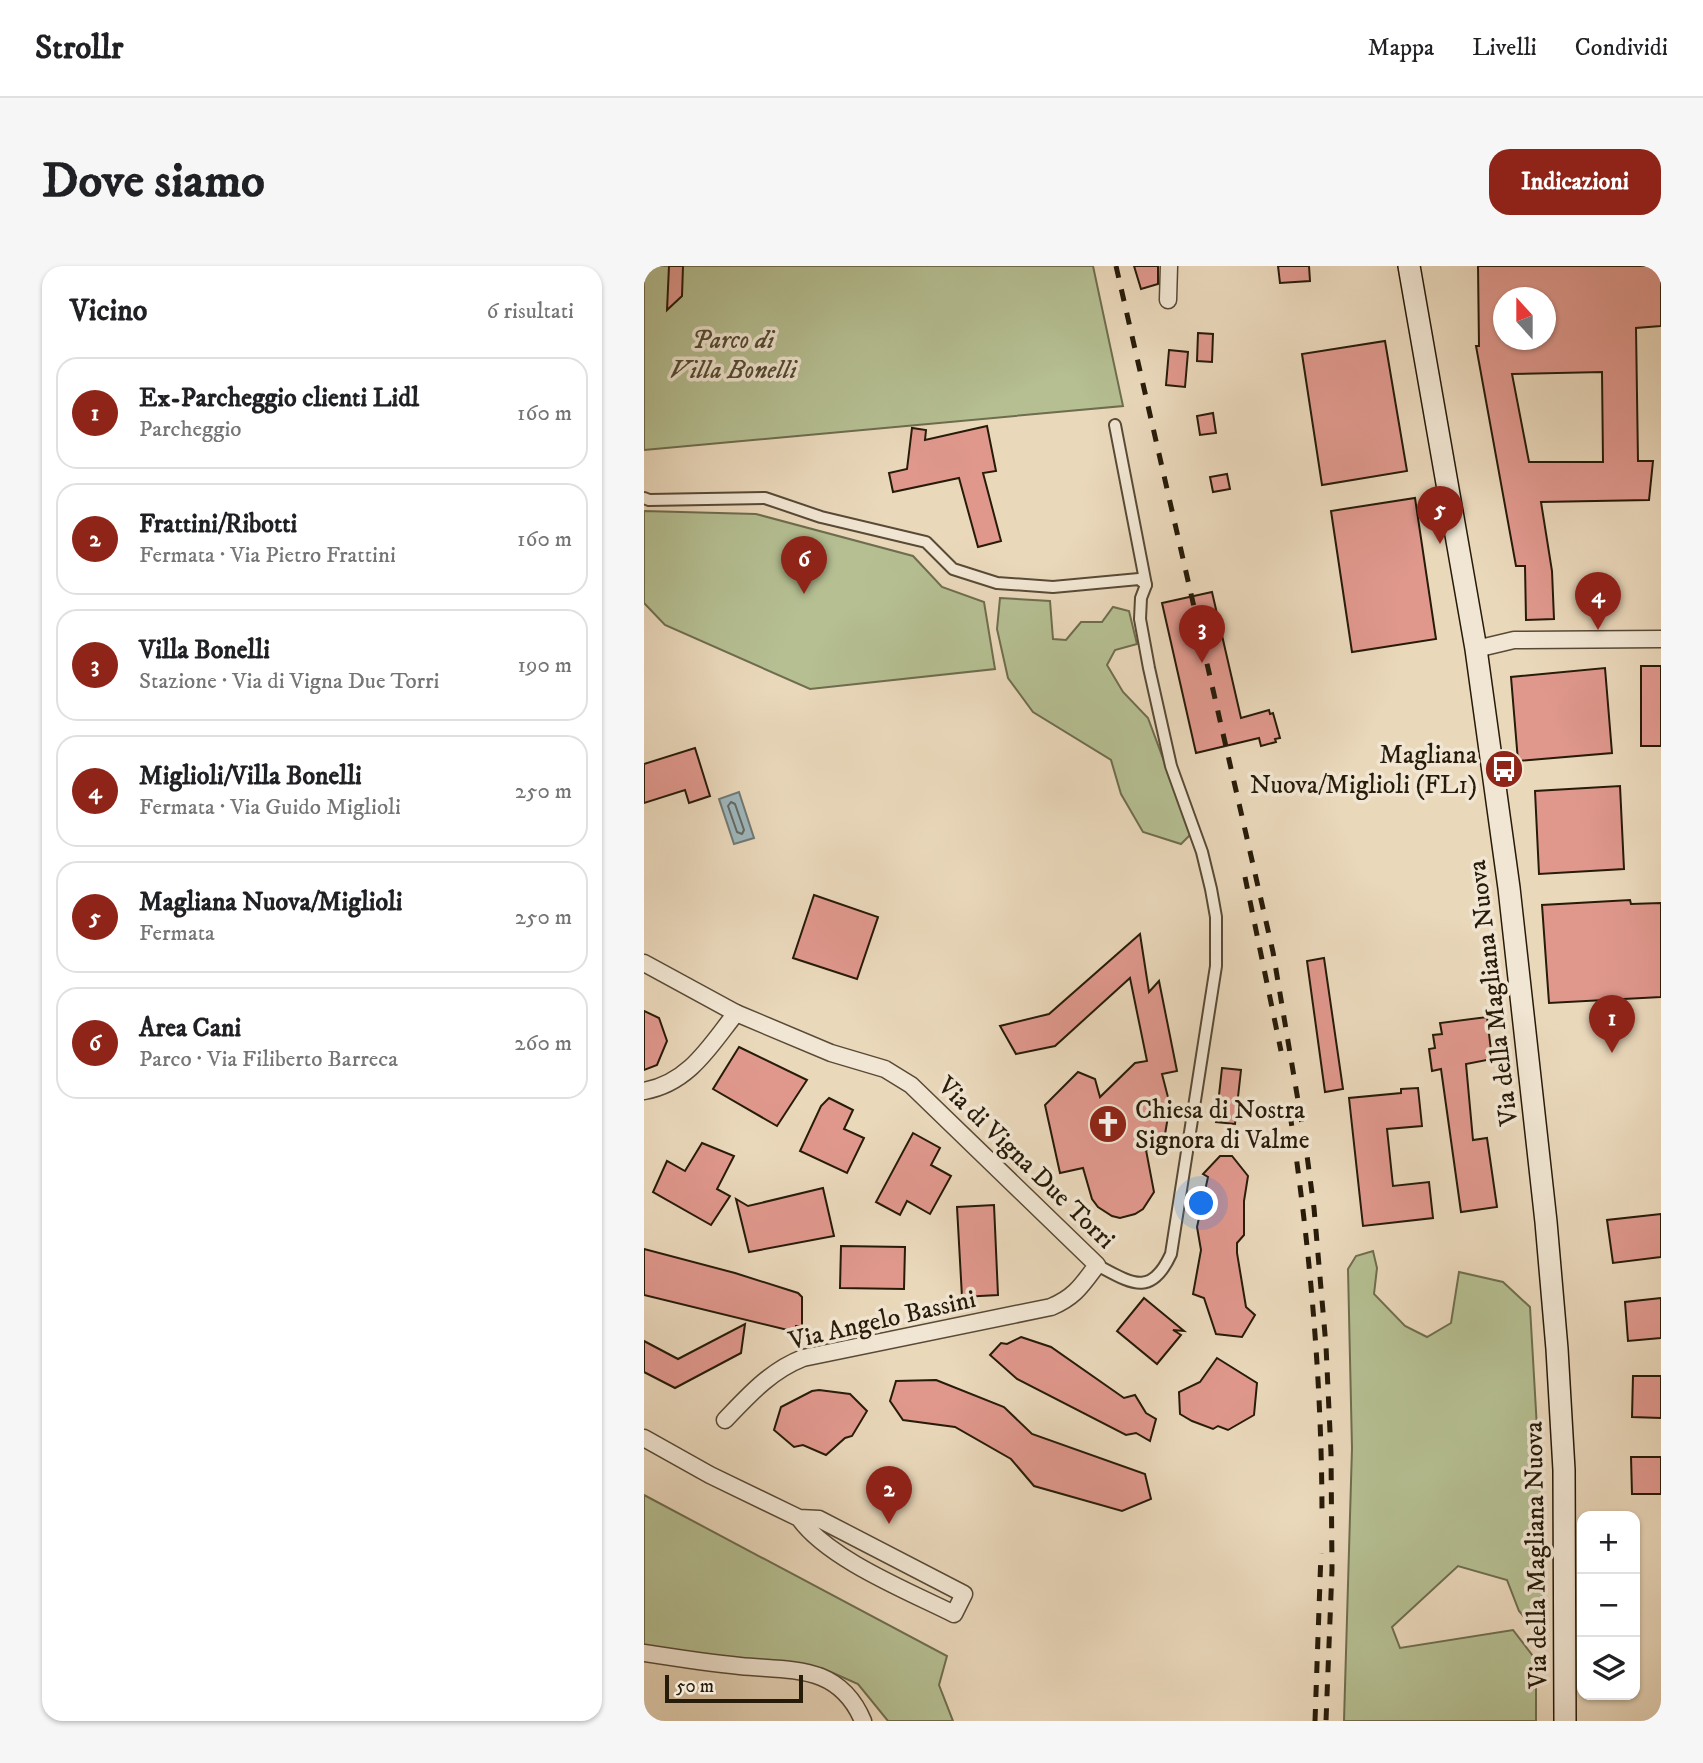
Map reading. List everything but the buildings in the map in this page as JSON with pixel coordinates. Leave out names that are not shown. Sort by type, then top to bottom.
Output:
[{"type":"main road","name":"Via della Magliana Nuova","points":[[1409,266],[1476,649],[1509,888],[1546,1222],[1564,1470],[1565,1721]]},
{"type":"street","points":[[1168,300],[1169,266]]},
{"type":"street","name":"Via di Vigna Due Torri","points":[[644,963],[736,1013],[831,1053],[885,1069],[911,1085],[1097,1265],[1129,1282],[1150,1282],[1164,1269],[1171,1254],[1216,965],[1216,917],[1202,852],[1171,766],[1140,619],[1141,598],[1146,585],[1115,425]]},
{"type":"street","points":[[644,498],[765,498],[821,516],[926,542],[953,569],[997,583],[1053,587],[1139,579],[1146,585]]},
{"type":"street","points":[[1476,649],[1514,640],[1661,639]]},
{"type":"street","points":[[644,1091],[664,1086],[694,1067],[736,1013]]},
{"type":"street","name":"Via Angelo Bassini","points":[[725,1420],[783,1366],[803,1358],[1051,1307],[1068,1300],[1080,1289],[1097,1265]]},
{"type":"street","points":[[644,1438],[710,1475],[799,1518],[819,1519],[964,1594],[954,1614],[867,1570],[810,1533],[799,1518]]},
{"type":"street","points":[[644,1653],[741,1666],[799,1670],[822,1677],[844,1690],[854,1702],[863,1721]]},
{"type":"green space","name":"Parco di Villa Bonelli","points":[[644,266],[1093,266],[1123,406],[644,450]]},
{"type":"green space","points":[[644,511],[756,514],[913,556],[942,587],[984,602],[995,669],[810,689],[665,625],[644,603]]},
{"type":"green space","points":[[1000,598],[1050,601],[1053,639],[1066,640],[1081,622],[1102,622],[1113,607],[1129,611],[1137,644],[1115,650],[1107,665],[1123,692],[1148,718],[1191,834],[1181,844],[1143,832],[1121,794],[1111,760],[1033,712],[1008,678],[997,629]]},
{"type":"green space","points":[[1373,1251],[1377,1268],[1374,1294],[1405,1326],[1427,1337],[1451,1323],[1459,1272],[1503,1282],[1530,1307],[1542,1515],[1542,1638],[1519,1611],[1507,1580],[1458,1566],[1392,1627],[1400,1648],[1513,1630],[1536,1660],[1536,1721],[1344,1721],[1352,1448],[1348,1269],[1356,1256]]},
{"type":"green space","points":[[644,1495],[947,1656],[939,1685],[953,1721],[888,1721],[858,1684],[822,1668],[658,1649],[644,1645]]},
{"type":"water","points":[[739,792],[754,838],[734,844],[719,799]]},
{"type":"railway","points":[[1116,266],[1273,952],[1306,1148],[1326,1346],[1331,1453],[1332,1569],[1326,1721]]},
{"type":"railway","points":[[1245,877],[1281,1051]]},
{"type":"railway","points":[[1290,1114],[1314,1315],[1322,1518]]},
{"type":"railway","points":[[1315,1721],[1321,1553]]},
{"type":"place","name":"Magliana Nuova/Miglioli","points":[[1440,544]]},
{"type":"place","name":"Area Cani","points":[[804,594]]},
{"type":"place","name":"Miglioli/Villa Bonelli","points":[[1598,630]]},
{"type":"place","name":"Villa Bonelli","points":[[1202,663]]},
{"type":"place","name":"Magliana Nuova/Miglioli (FL1)","points":[[1504,769]]},
{"type":"place","name":"Ex-Parcheggio clienti Lidl","points":[[1612,1053]]},
{"type":"place","name":"Chiesa di Nostra Signora di Valme","points":[[1108,1124]]},
{"type":"place","name":"Frattini/Ribotti","points":[[889,1524]]}]
